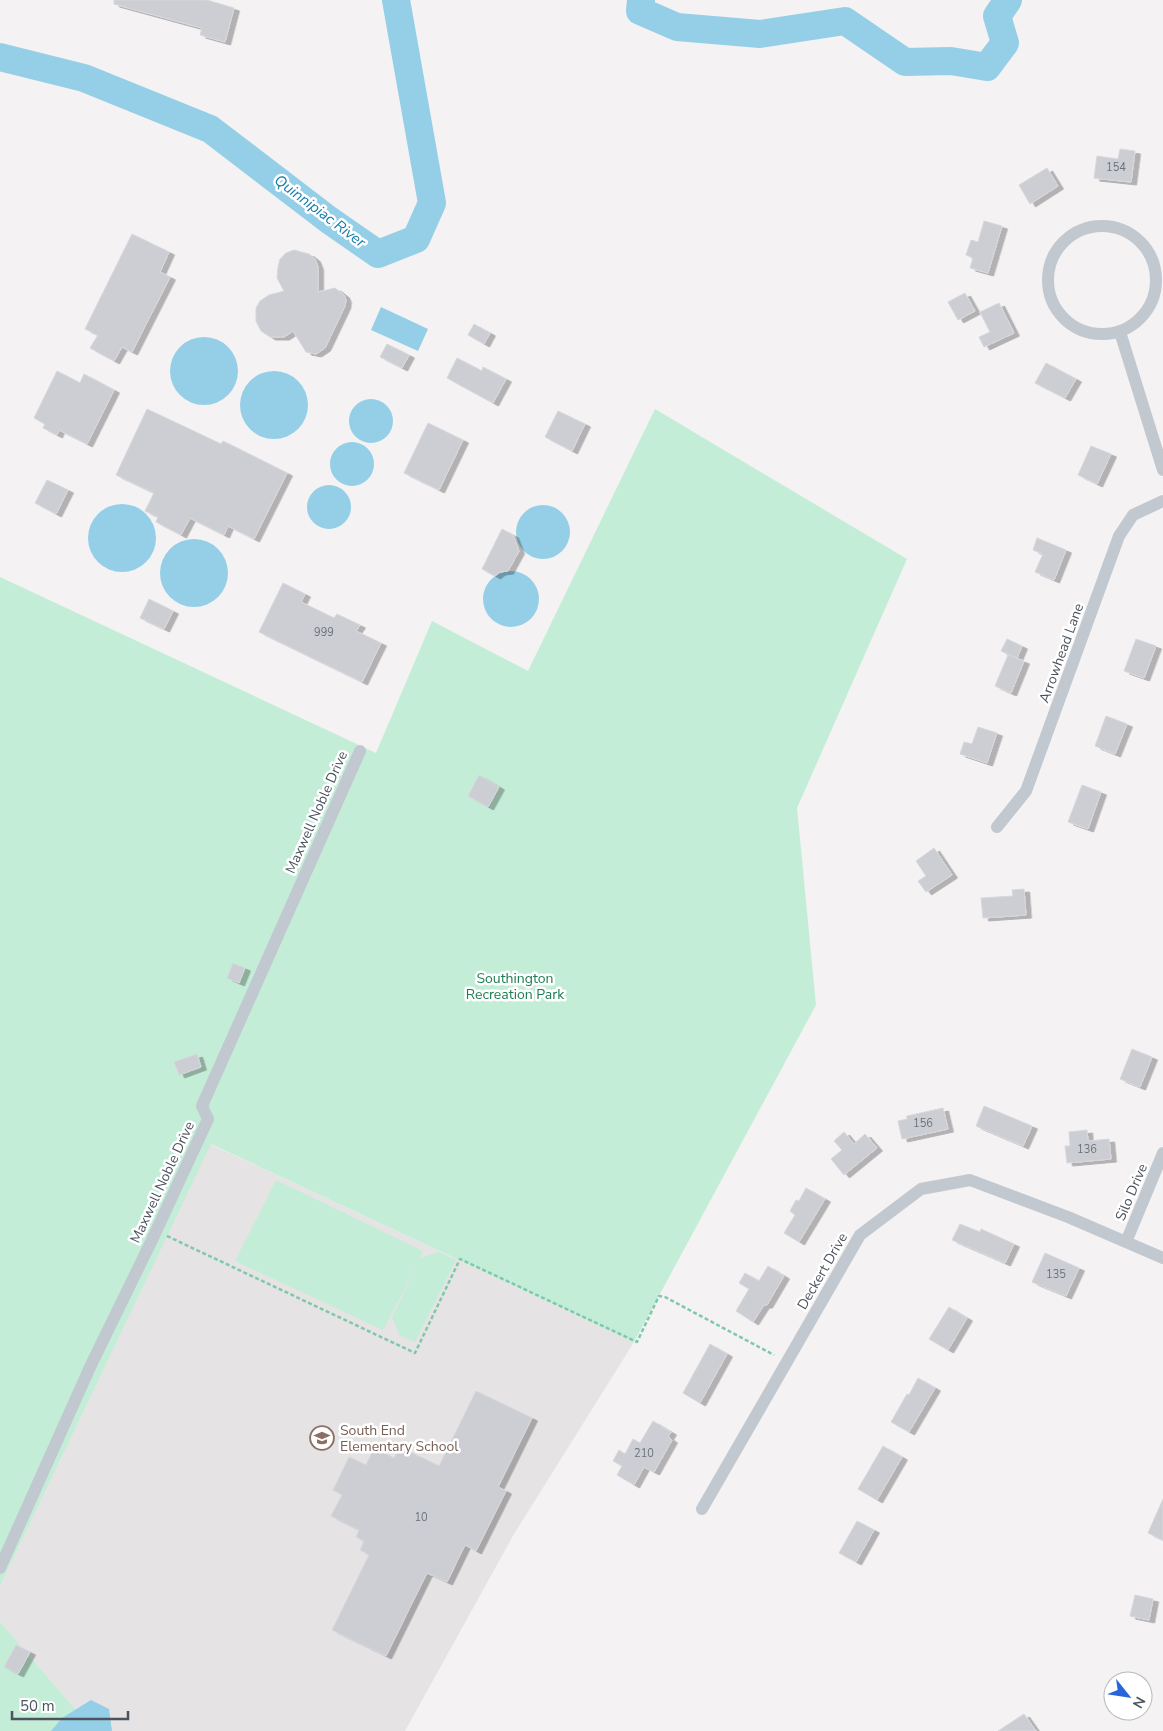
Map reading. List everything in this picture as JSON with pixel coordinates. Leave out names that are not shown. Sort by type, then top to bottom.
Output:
[{"type":"street","points":[[1105,226],[1126,231],[1143,244],[1154,262],[1157,284],[1151,304],[1138,321],[1120,332],[1099,335],[1078,330],[1061,317],[1050,298],[1048,277],[1053,257],[1066,240],[1084,229],[1105,226]]},
{"type":"street","points":[[1120,332],[1163,470]]},
{"type":"street","name":"Arrowhead Lane","points":[[997,827],[1026,791],[1119,536],[1133,515],[1163,501]]},
{"type":"street","name":"Maxwell Noble Drive","points":[[0,1568],[87,1376],[208,1119],[202,1106],[360,751]]},
{"type":"street","name":"Silo Drive","points":[[1126,1242],[1163,1153]]},
{"type":"street","name":"Deckert Drive","points":[[702,1509],[860,1235],[921,1189],[970,1180],[1068,1217],[1163,1258]]},
{"type":"path","points":[[156,1231],[415,1353],[460,1259],[637,1342],[659,1296],[665,1297],[787,1362]]},
{"type":"shaded area","name":"South End Elementary School","points":[[210,1144],[634,1342],[514,1534],[405,1731],[94,1731],[0,1622],[0,1586]]},
{"type":"green space","name":"Southington Recreation Park","points":[[655,409],[907,559],[797,808],[816,1005],[634,1342],[211,1144],[0,1586],[0,577],[376,753],[432,621],[528,671]]},
{"type":"green space","points":[[276,1180],[423,1251],[420,1258],[438,1252],[456,1260],[415,1342],[400,1336],[392,1317],[419,1261],[383,1330],[235,1261]]},
{"type":"green space","points":[[0,1622],[7,1630],[94,1731],[0,1731]]},
{"type":"water","points":[[381,307],[428,329],[418,351],[371,330]]},
{"type":"water","points":[[197,337],[211,337],[223,342],[233,352],[238,364],[238,378],[233,390],[223,400],[211,405],[197,405],[185,400],[175,390],[170,378],[170,364],[175,352],[185,342]]},
{"type":"water","points":[[267,371],[281,371],[293,376],[303,386],[308,398],[308,412],[303,424],[293,434],[281,439],[267,439],[255,434],[245,424],[240,412],[240,398],[245,386],[255,376]]},
{"type":"water","points":[[371,399],[383,403],[389,409],[393,421],[389,433],[383,439],[371,443],[359,439],[353,433],[349,421],[353,409],[359,403]]},
{"type":"water","points":[[352,442],[364,446],[370,452],[374,464],[370,476],[364,482],[352,486],[340,482],[334,476],[330,464],[334,452],[340,446]]},
{"type":"water","points":[[329,485],[341,489],[347,495],[351,507],[347,519],[341,525],[329,529],[317,525],[311,519],[307,507],[311,495],[317,489]]},
{"type":"water","points":[[115,504],[129,504],[141,509],[151,519],[156,531],[156,545],[151,557],[141,567],[129,572],[115,572],[103,567],[93,557],[88,545],[88,531],[93,519],[103,509]]},
{"type":"water","points":[[543,505],[553,507],[562,513],[568,522],[570,532],[568,542],[562,551],[553,557],[543,559],[533,557],[524,551],[518,542],[516,532],[518,522],[524,513],[533,507]]},
{"type":"water","points":[[187,539],[201,539],[213,544],[223,554],[228,566],[228,580],[223,592],[213,602],[201,607],[187,607],[175,602],[165,592],[160,580],[160,566],[165,554],[175,544]]},
{"type":"water","points":[[511,571],[522,573],[531,579],[537,588],[539,599],[537,610],[531,619],[522,625],[511,627],[500,625],[491,619],[485,610],[483,599],[485,588],[491,579],[500,573]]},
{"type":"water","points":[[91,1700],[109,1709],[112,1731],[51,1731],[62,1718]]},
{"type":"building","points":[[114,0],[207,0],[234,8],[225,42],[200,35],[202,28],[114,4]]},
{"type":"building","points":[[1120,149],[1135,151],[1131,182],[1094,178],[1097,156],[1118,159]]},
{"type":"building","points":[[1047,168],[1058,186],[1030,204],[1019,185]]},
{"type":"building","points":[[984,221],[1002,226],[988,273],[970,268],[973,258],[966,255],[971,240],[978,242]]},
{"type":"building","points":[[132,234],[169,252],[160,272],[170,277],[132,352],[122,347],[114,361],[90,348],[98,335],[85,329]]},
{"type":"building","points":[[294,250],[309,254],[315,259],[318,267],[318,292],[335,288],[344,295],[346,300],[325,348],[316,354],[306,352],[293,331],[284,337],[270,337],[261,331],[256,321],[256,308],[260,301],[269,295],[284,291],[277,278],[278,267],[280,259],[286,253]]},
{"type":"building","points":[[965,293],[975,311],[958,320],[948,302]]},
{"type":"building","points":[[999,303],[1014,333],[984,347],[979,337],[990,332],[980,312]]},
{"type":"building","points":[[474,324],[490,333],[484,344],[468,335]]},
{"type":"building","points":[[387,344],[409,355],[402,368],[380,357]]},
{"type":"building","points":[[457,358],[482,371],[483,367],[506,379],[493,403],[447,378]]},
{"type":"building","points":[[1046,363],[1076,379],[1065,398],[1035,383]]},
{"type":"building","points":[[57,371],[80,383],[84,374],[114,390],[87,444],[59,430],[57,435],[43,428],[45,424],[34,418]]},
{"type":"building","points":[[147,409],[221,444],[223,441],[287,473],[254,539],[228,526],[224,535],[190,518],[181,535],[156,522],[158,517],[145,511],[154,493],[116,475]]},
{"type":"building","points":[[558,411],[585,424],[572,451],[545,437]]},
{"type":"building","points":[[428,423],[463,440],[439,490],[404,473]]},
{"type":"building","points":[[1091,446],[1111,454],[1097,484],[1078,475]]},
{"type":"building","points":[[47,480],[68,490],[56,514],[35,503]]},
{"type":"building","points":[[502,529],[513,535],[519,551],[508,571],[500,572],[495,576],[482,569]]},
{"type":"building","points":[[1037,538],[1066,550],[1054,580],[1035,572],[1043,554],[1033,550]]},
{"type":"building","points":[[283,583],[305,594],[301,602],[334,618],[337,614],[360,625],[356,631],[381,643],[362,682],[259,632]]},
{"type":"building","points":[[149,599],[173,611],[164,629],[140,618]]},
{"type":"building","points":[[1007,639],[1022,646],[1017,658],[1001,651]]},
{"type":"building","points":[[1136,639],[1156,646],[1144,678],[1124,671]]},
{"type":"building","points":[[1008,655],[1024,661],[1011,693],[995,686]]},
{"type":"building","points":[[1106,716],[1127,724],[1115,754],[1095,746]]},
{"type":"building","points":[[978,727],[997,733],[987,763],[960,754],[964,742],[972,744]]},
{"type":"building","points":[[479,775],[499,787],[488,807],[468,796]]},
{"type":"building","points":[[1082,785],[1101,792],[1088,829],[1068,822]]},
{"type":"building","points":[[934,848],[952,875],[926,892],[918,881],[926,876],[916,861]]},
{"type":"building","points":[[1024,889],[1026,915],[983,918],[981,898],[1013,896],[1012,890]]},
{"type":"building","points":[[233,963],[245,968],[239,983],[227,978]]},
{"type":"building","points":[[1132,1049],[1152,1057],[1140,1087],[1120,1079]]},
{"type":"building","points":[[197,1054],[201,1067],[179,1075],[174,1062]]},
{"type":"building","points":[[984,1106],[1032,1126],[1023,1146],[976,1126]]},
{"type":"building","points":[[943,1108],[948,1129],[902,1139],[898,1121],[907,1119],[907,1116]]},
{"type":"building","points":[[1087,1130],[1088,1141],[1109,1139],[1111,1159],[1067,1163],[1065,1146],[1070,1146],[1069,1132]]},
{"type":"building","points":[[844,1132],[854,1144],[865,1134],[877,1148],[844,1175],[831,1159],[842,1150],[834,1141]]},
{"type":"building","points":[[806,1188],[825,1199],[799,1242],[784,1233],[795,1215],[790,1211],[796,1200],[799,1201]]},
{"type":"building","points":[[960,1224],[980,1232],[981,1229],[1014,1244],[1005,1263],[952,1240]]},
{"type":"building","points":[[1045,1253],[1079,1268],[1066,1296],[1032,1282]]},
{"type":"building","points":[[768,1266],[784,1276],[767,1305],[764,1305],[753,1322],[736,1311],[749,1289],[739,1283],[745,1273],[759,1281]]},
{"type":"building","points":[[949,1307],[967,1318],[948,1350],[929,1339]]},
{"type":"building","points":[[710,1344],[727,1354],[700,1403],[683,1393]]},
{"type":"building","points":[[918,1378],[935,1388],[909,1432],[891,1422]]},
{"type":"building","points":[[476,1391],[532,1418],[498,1487],[506,1491],[476,1551],[465,1545],[447,1582],[427,1573],[386,1656],[332,1630],[369,1555],[360,1550],[364,1541],[356,1537],[359,1530],[331,1516],[342,1495],[333,1490],[349,1457],[366,1465],[374,1448],[394,1458],[400,1447],[439,1466]]},
{"type":"building","points":[[653,1421],[671,1432],[668,1437],[672,1440],[654,1472],[644,1467],[634,1485],[617,1475],[622,1466],[613,1461],[619,1450],[625,1454],[633,1439],[640,1443]]},
{"type":"building","points":[[883,1446],[902,1457],[877,1500],[858,1489]]},
{"type":"building","points":[[1163,1499],[1163,1540],[1148,1533]]},
{"type":"building","points":[[857,1521],[874,1530],[856,1562],[839,1553]]},
{"type":"building","points":[[1135,1595],[1153,1599],[1149,1620],[1130,1616]]},
{"type":"building","points":[[16,1645],[30,1652],[18,1674],[4,1667]]},
{"type":"building","points":[[1024,1714],[1036,1731],[998,1731]]},
{"type":"waterway","name":"Quinnipiac River","points":[[0,57],[84,78],[210,129],[329,220],[378,254],[416,239],[432,203],[396,0]]},
{"type":"waterway","name":"Quinnipiac River","points":[[641,0],[640,11],[677,27],[760,34],[845,21],[905,62],[951,61],[987,67],[1005,43],[997,16],[1008,0]]},
{"type":"place","name":"South End Elementary School","points":[[322,1438]]}]
